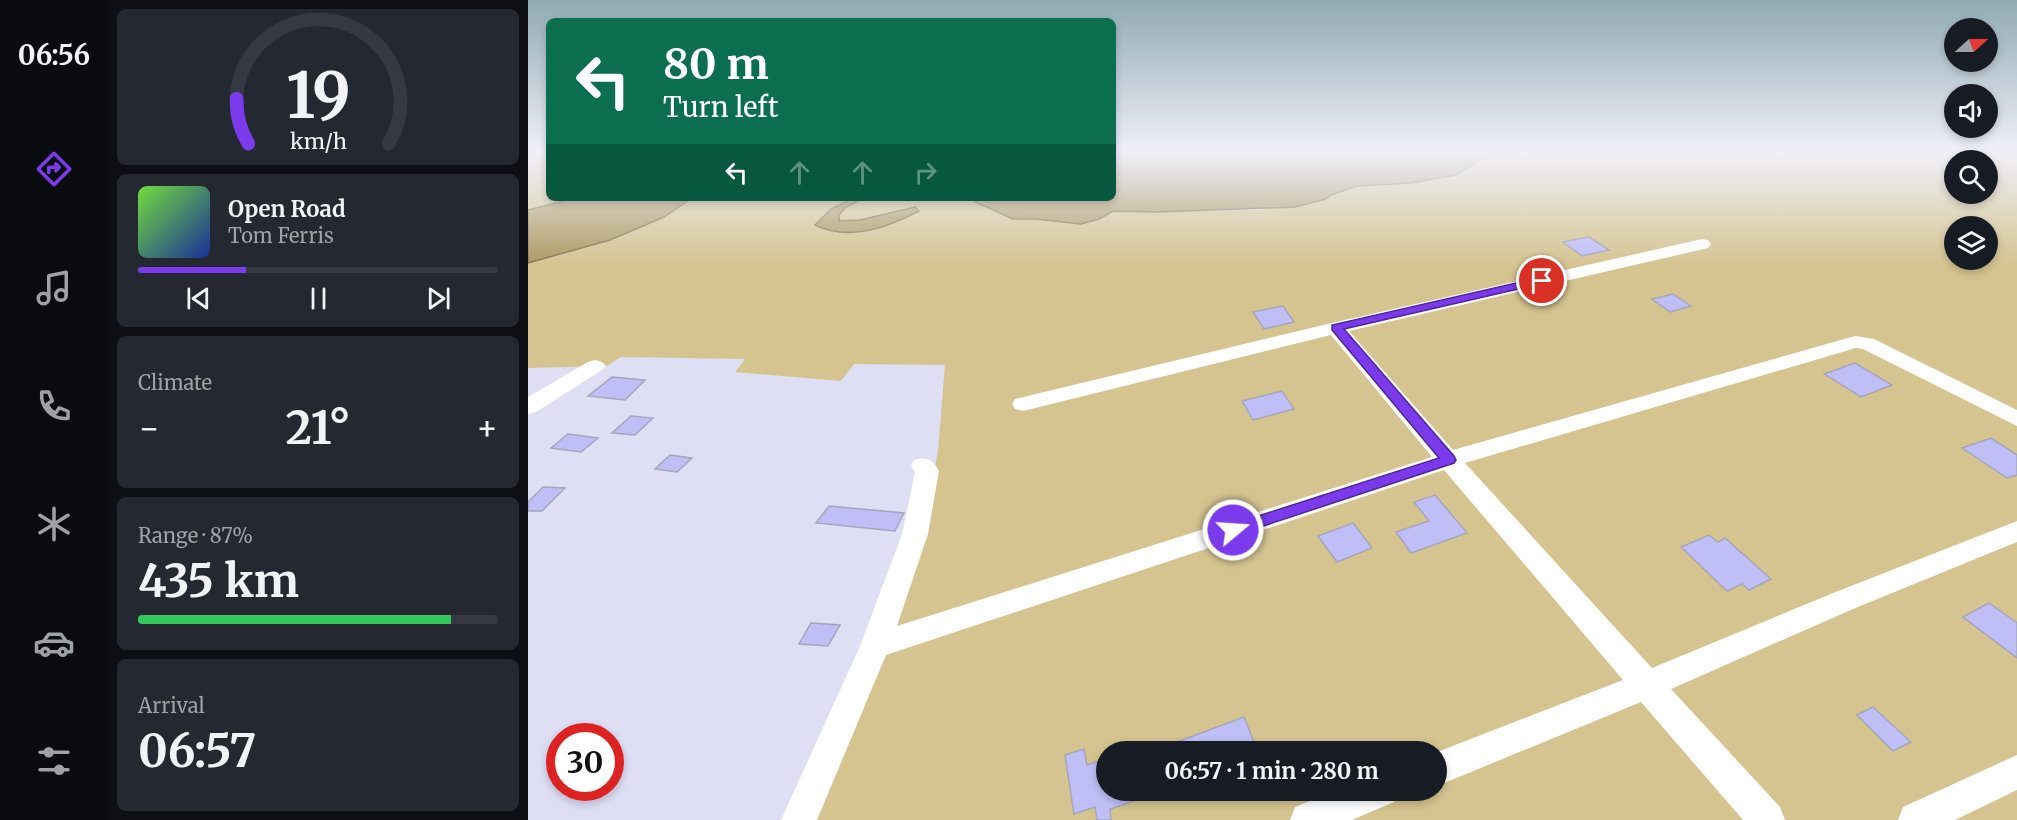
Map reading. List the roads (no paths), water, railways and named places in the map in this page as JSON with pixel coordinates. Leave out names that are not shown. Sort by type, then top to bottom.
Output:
[{"type":"street","points":[[1023,404],[1336,328],[1702,244]]},
{"type":"street","points":[[1336,328],[1646,685],[1767,820]]},
{"type":"street","points":[[875,646],[1449,460],[1855,342],[1867,343],[2017,418]]},
{"type":"street","points":[[528,408],[595,366]]},
{"type":"street","points":[[799,820],[875,646],[915,534],[927,471],[923,466]]},
{"type":"street","points":[[1447,765],[2017,531]]},
{"type":"street","points":[[1916,820],[2017,772]]},
{"type":"street","points":[[1308,820],[1355,801]]}]
